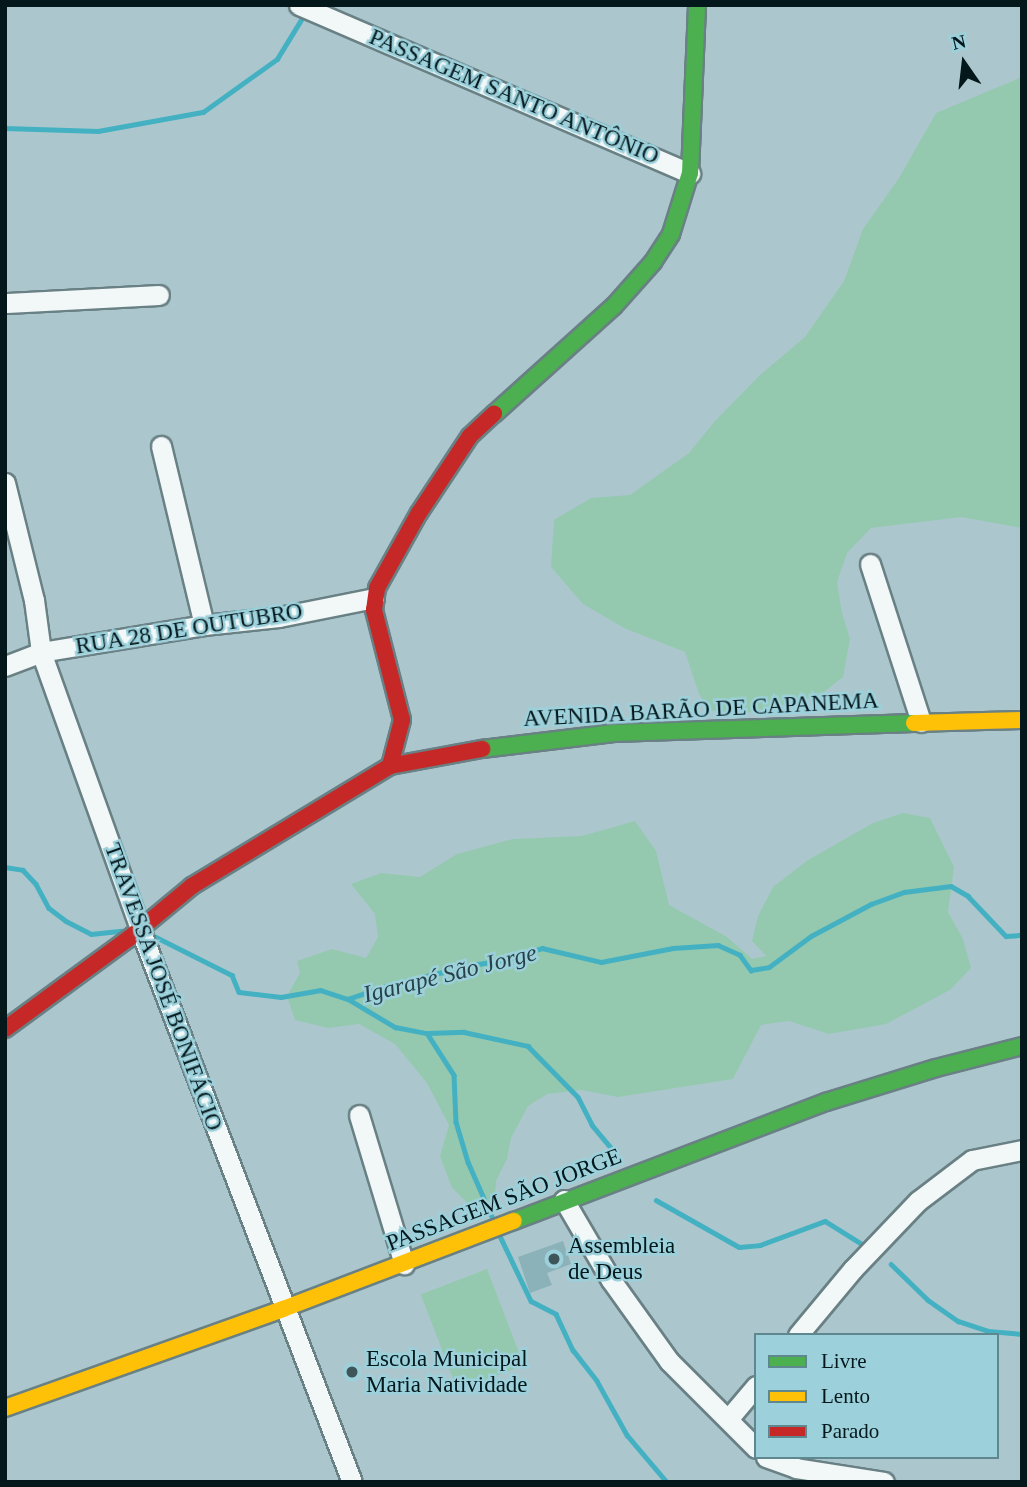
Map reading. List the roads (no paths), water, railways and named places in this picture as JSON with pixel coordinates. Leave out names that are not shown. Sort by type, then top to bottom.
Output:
[{"type":"street","name":"PASSAGEM SANTO ANTÔNIO","points":[[299,5],[690,173]]},
{"type":"street","points":[[390,766],[402,728],[401,712],[376,619],[374,598],[419,513],[470,436],[614,306],[658,256],[677,222],[690,173],[697,5]]},
{"type":"street","points":[[5,303],[159,295]]},
{"type":"street","points":[[160,446],[204,625]]},
{"type":"street","name":"TRAVESSA JOSÉ BONIFÁCIO","points":[[5,483],[8,508],[34,600],[40,652],[140,929],[283,1309],[352,1482]]},
{"type":"street","points":[[870,564],[921,722]]},
{"type":"street","name":"RUA 28 DE OUTUBRO","points":[[5,666],[40,652],[204,625],[279,617],[374,598]]},
{"type":"street","name":"AVENIDA BARÃO DE CAPANEMA","points":[[5,1029],[140,929],[192,886],[390,766],[503,745],[614,733],[1022,720]]},
{"type":"street","name":"PASSAGEM SÃO JORGE","points":[[5,1408],[404,1264],[564,1200],[826,1102],[936,1068],[1022,1046]]},
{"type":"street","points":[[359,1115],[404,1264]]},
{"type":"street","points":[[800,1333],[853,1269],[918,1201],[972,1160],[1022,1150]]},
{"type":"street","points":[[564,1200],[611,1280],[669,1361],[754,1446]]},
{"type":"street","points":[[729,1418],[754,1387]]},
{"type":"street","points":[[771,1459],[796,1468],[884,1482]]},
{"type":"waterway","points":[[5,128],[98,131],[203,112],[277,59],[304,15]]},
{"type":"waterway","name":"Igarapé São Jorge","points":[[5,867],[23,870],[36,884],[49,908],[66,921],[91,934],[121,931]]},
{"type":"waterway","name":"Igarapé São Jorge","points":[[150,934],[232,975],[239,992],[281,997],[320,990],[348,999],[389,985],[505,960],[542,948],[601,962],[673,948],[718,945],[740,955],[751,970],[769,967],[811,936],[871,904],[904,892],[951,886],[968,896],[1006,936],[1022,935]]},
{"type":"waterway","points":[[348,999],[395,1027],[427,1033],[454,1075],[456,1122],[468,1162],[493,1219]]},
{"type":"waterway","points":[[428,1033],[464,1032],[528,1046],[578,1097],[592,1125],[613,1150]]},
{"type":"waterway","points":[[656,1200],[739,1247],[760,1245],[825,1221],[867,1247]]},
{"type":"waterway","points":[[500,1236],[531,1301],[556,1314],[573,1350],[597,1381],[627,1435],[667,1482]]},
{"type":"waterway","points":[[891,1264],[928,1300],[958,1321],[988,1331],[1022,1334]]},
{"type":"place","name":"Assembleia de Deus","points":[[554,1259]]},
{"type":"place","name":"Escola Municipal Maria Natividade","points":[[352,1372]]}]
